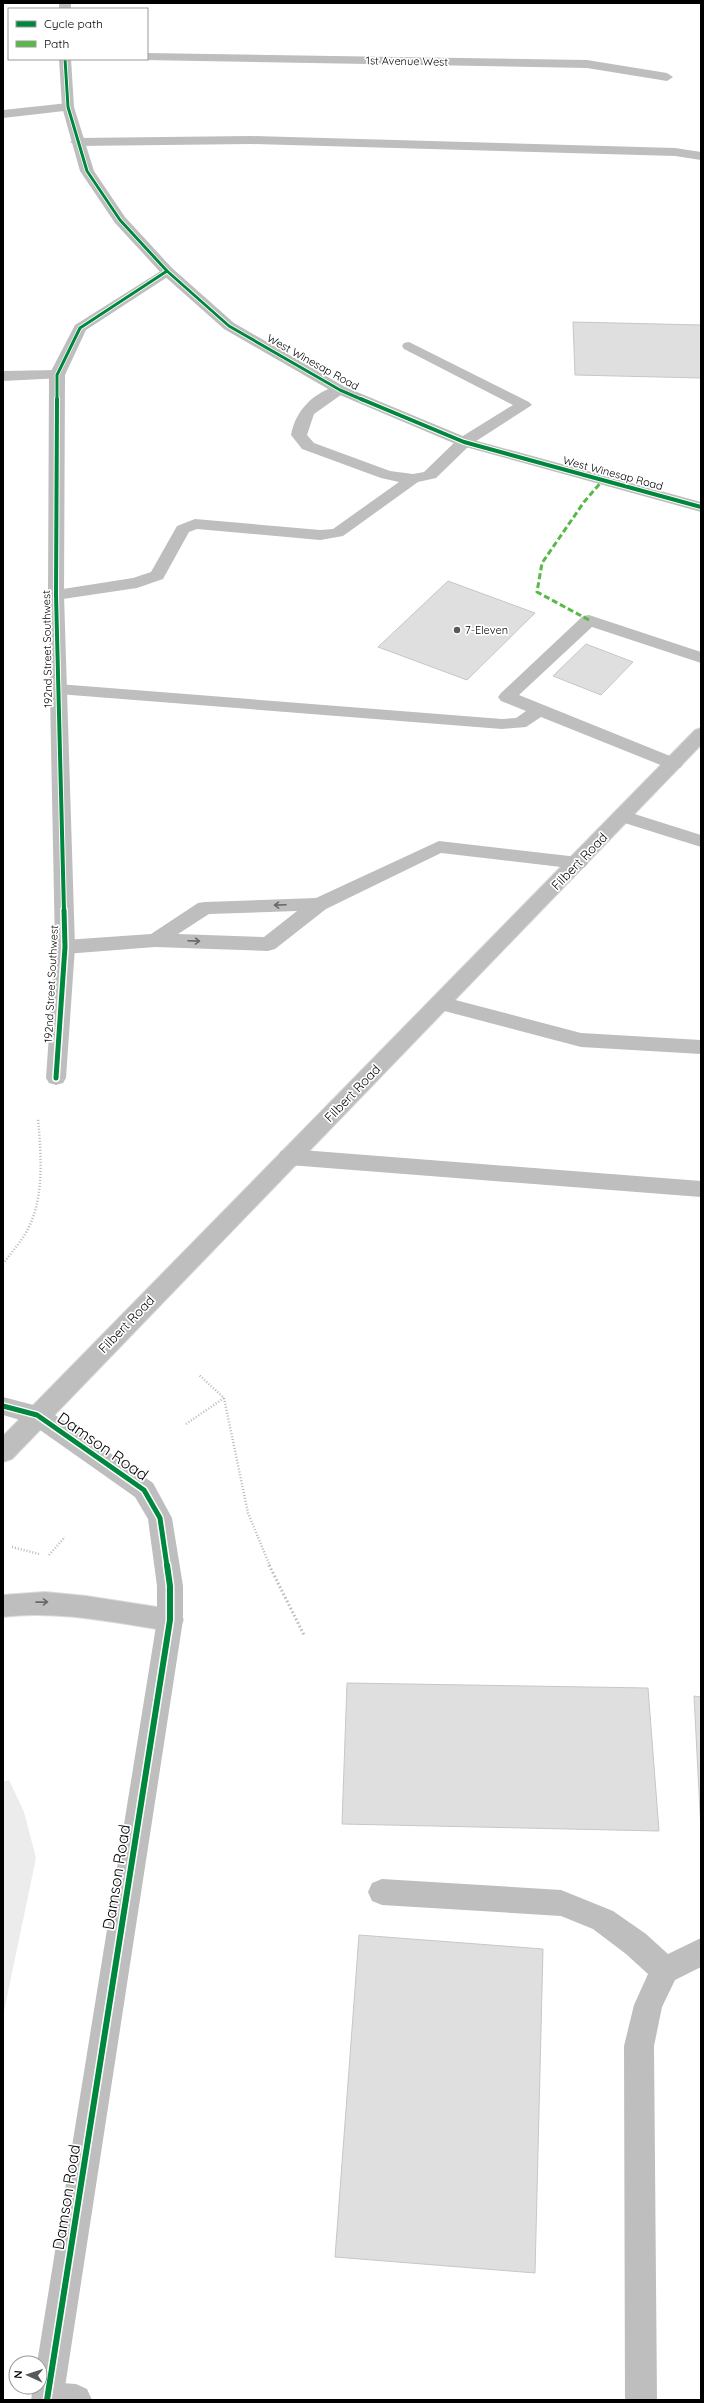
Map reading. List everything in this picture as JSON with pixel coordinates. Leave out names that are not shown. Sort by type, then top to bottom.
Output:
[{"type":"street","name":"1st Avenue West","points":[[148,57],[587,64],[667,77]]},
{"type":"street","name":"West Winesap Road","points":[[65,60],[68,107],[76,142],[87,171],[120,220],[167,271],[229,326],[340,390],[464,442],[701,507]]},
{"type":"street","points":[[3,114],[68,107]]},
{"type":"street","points":[[76,142],[251,140],[675,152],[701,156]]},
{"type":"street","name":"192nd Street Southwest","points":[[56,1078],[65,947],[56,595],[57,375],[80,328],[167,271]]},
{"type":"street","points":[[340,390],[316,402],[301,419],[299,436],[308,446],[387,475],[413,479],[430,475],[464,442],[524,405],[409,346]]},
{"type":"street","points":[[3,376],[57,375]]},
{"type":"street","points":[[56,595],[137,583],[156,575],[183,529],[195,524],[320,535],[337,533],[348,527],[413,479]]},
{"type":"street","points":[[674,764],[507,697],[589,620],[701,658]]},
{"type":"street","points":[[58,689],[502,724],[520,723],[540,710]]},
{"type":"street","name":"Filbert Road","points":[[3,1452],[37,1415],[578,863],[701,734]]},
{"type":"street","points":[[622,816],[701,841]]},
{"type":"street","points":[[65,947],[155,940],[268,944],[318,904],[439,847],[578,863]]},
{"type":"street","points":[[155,940],[205,908],[318,904]]},
{"type":"street","points":[[440,1003],[581,1040],[701,1047]]},
{"type":"street","points":[[289,1157],[457,1171],[590,1178],[701,1189]]},
{"type":"street","points":[[3,1406],[37,1415]]},
{"type":"street","name":"Damson Road","points":[[37,1415],[144,1490],[160,1518],[170,1586],[170,1620],[57,2399]]},
{"type":"street","points":[[3,1606],[25,1602],[51,1602],[170,1620]]},
{"type":"street","points":[[382,1892],[561,1902],[603,1920],[636,1944],[665,1970]]},
{"type":"street","points":[[641,2400],[639,2046],[648,2005],[665,1970],[701,1952]]},
{"type":"path","points":[[3,1264],[27,1229],[39,1200],[42,1170],[38,1109],[56,1078]]},
{"type":"path","points":[[199,1375],[224,1398],[248,1513],[275,1579],[304,1635]]},
{"type":"path","points":[[186,1424],[224,1398]]},
{"type":"path","points":[[12,1547],[48,1556]]},
{"type":"shaded area","points":[[9,1780],[24,1812],[36,1858],[3,2016],[3,1782]]},
{"type":"building","points":[[573,322],[701,325],[701,378],[575,375]]},
{"type":"building","name":"7-Eleven","points":[[448,581],[535,613],[467,680],[378,647]]},
{"type":"building","points":[[586,644],[633,662],[601,695],[553,676]]},
{"type":"building","points":[[347,1683],[648,1688],[659,1831],[342,1824]]},
{"type":"building","points":[[694,1696],[701,1697],[701,1830]]},
{"type":"building","points":[[359,1935],[543,1949],[535,2273],[335,2257]]},
{"type":"marked path","points":[[589,620],[537,592],[542,563],[584,502],[603,480]]},
{"type":"cycle path","points":[[65,60],[68,107],[87,171],[120,220],[167,271],[229,326],[340,390],[464,442],[701,507]]},
{"type":"cycle path","points":[[56,1078],[65,947],[56,595],[57,375],[80,328],[167,271]]},
{"type":"cycle path","points":[[3,1406],[37,1415],[144,1490],[160,1518],[170,1586],[170,1620],[47,2400]]},
{"type":"place","name":"7-Eleven","points":[[457,630]]}]
